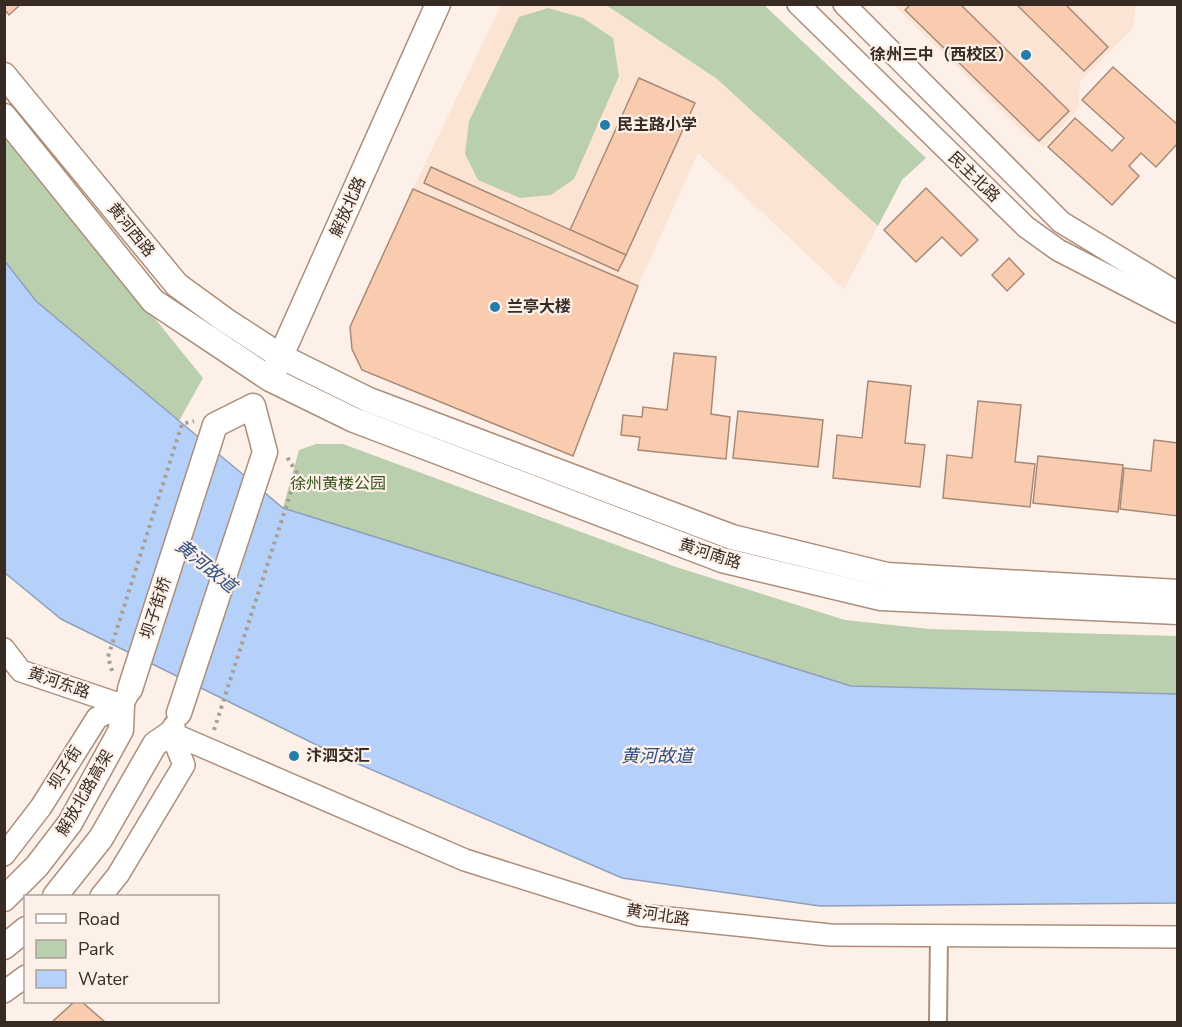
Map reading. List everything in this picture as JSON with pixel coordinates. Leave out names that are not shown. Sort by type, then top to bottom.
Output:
[{"type":"main road","name":"解放北路","points":[[253,406],[282,357],[438,4]]},
{"type":"main road","name":"黄河西路","points":[[4,75],[177,285],[282,357]]},
{"type":"main road","name":"黄河西路","points":[[4,116],[153,301],[270,379]]},
{"type":"main road","name":"黄河南路","points":[[282,357],[369,400],[732,537],[887,575],[1178,592]]},
{"type":"main road","name":"黄河南路","points":[[270,379],[354,420],[722,560],[881,598],[1178,612]]},
{"type":"main road","name":"坝子街桥","points":[[126,697],[215,425],[253,406]]},
{"type":"main road","points":[[175,723],[265,452],[253,406]]},
{"type":"main road","name":"解放北路高架","points":[[4,899],[37,866],[70,823],[121,730],[126,697]]},
{"type":"main road","name":"解放北路高架","points":[[57,895],[101,838],[154,744],[175,723]]},
{"type":"main road","points":[[4,947],[24,931]]},
{"type":"street","name":"民主北路","points":[[798,4],[1026,227],[1058,250],[1178,312]]},
{"type":"street","name":"民主北路","points":[[844,4],[1061,222],[1178,293]]},
{"type":"street","name":"黄河东路","points":[[4,649],[21,671],[126,697]]},
{"type":"street","name":"坝子街","points":[[4,855],[41,807],[97,717],[126,697]]},
{"type":"street","points":[[103,895],[118,875],[184,765],[175,723]]},
{"type":"street","name":"黄河北路","points":[[175,723],[465,860],[640,915],[830,935],[1178,937]]},
{"type":"street","points":[[938,1023],[939,936]]},
{"type":"street","points":[[4,992],[24,977]]},
{"type":"path","points":[[108,657],[182,424]]},
{"type":"path","points":[[213,730],[297,473]]},
{"type":"shaded area","name":"民主路小学","points":[[501,5],[606,5],[717,79],[878,226],[844,289],[698,153],[638,286],[413,189]]},
{"type":"shaded area","name":"徐州三中（西校区）","points":[[894,5],[1136,5],[1133,28],[1080,82],[1079,108],[1044,147],[1026,135]]},
{"type":"green space","points":[[606,5],[764,5],[926,158],[902,180],[878,226],[717,79]]},
{"type":"green space","points":[[548,8],[583,18],[613,38],[619,76],[574,179],[551,195],[520,198],[478,180],[465,154],[469,121],[519,17]]},
{"type":"green space","points":[[4,132],[203,378],[179,421],[36,301],[5,260]]},
{"type":"green space","name":"徐州黄楼公园","points":[[316,444],[343,444],[676,567],[845,620],[929,629],[1177,636],[1177,694],[852,686],[283,508],[299,450]]},
{"type":"water","name":"黄河故道","points":[[4,260],[36,301],[283,508],[851,686],[1177,694],[1177,903],[820,906],[622,878],[333,753],[61,619],[5,573]]},
{"type":"building","points":[[4,4],[21,4],[9,15],[4,9]]},
{"type":"building","points":[[911,4],[960,4],[1069,111],[1039,141],[905,10]]},
{"type":"building","points":[[1016,4],[1065,4],[1108,47],[1084,71]]},
{"type":"building","points":[[1113,67],[1178,125],[1178,143],[1156,167],[1141,153],[1129,166],[1139,176],[1112,205],[1048,147],[1075,118],[1112,151],[1124,138],[1082,100]]},
{"type":"building","points":[[639,78],[695,103],[626,255],[570,230]]},
{"type":"building","points":[[431,167],[626,255],[618,271],[424,183]]},
{"type":"building","points":[[926,188],[978,240],[961,256],[942,237],[916,262],[884,230]]},
{"type":"building","name":"兰亭大楼","points":[[413,189],[638,286],[573,456],[362,370],[352,349],[350,327]]},
{"type":"building","points":[[1009,258],[1024,274],[1007,291],[992,275]]},
{"type":"building","points":[[674,353],[716,357],[711,414],[730,417],[726,459],[638,450],[640,437],[621,435],[623,415],[642,417],[643,407],[667,410]]},
{"type":"building","points":[[868,381],[911,386],[905,443],[925,445],[920,487],[833,478],[837,435],[862,438]]},
{"type":"building","points":[[978,401],[1021,405],[1015,462],[1035,464],[1030,507],[943,498],[947,455],[972,458]]},
{"type":"building","points":[[738,411],[823,420],[818,467],[733,458]]},
{"type":"building","points":[[1154,440],[1178,443],[1178,516],[1120,509],[1124,468],[1151,471]]},
{"type":"building","points":[[1038,456],[1123,465],[1118,512],[1033,503]]},
{"type":"building","points":[[73,1003],[83,1003],[105,1022],[52,1022]]},
{"type":"place","name":"徐州三中（西校区）","points":[[1026,55]]},
{"type":"place","name":"民主路小学","points":[[605,125]]},
{"type":"place","name":"兰亭大楼","points":[[495,307]]},
{"type":"place","name":"汴泗交汇","points":[[294,756]]}]
